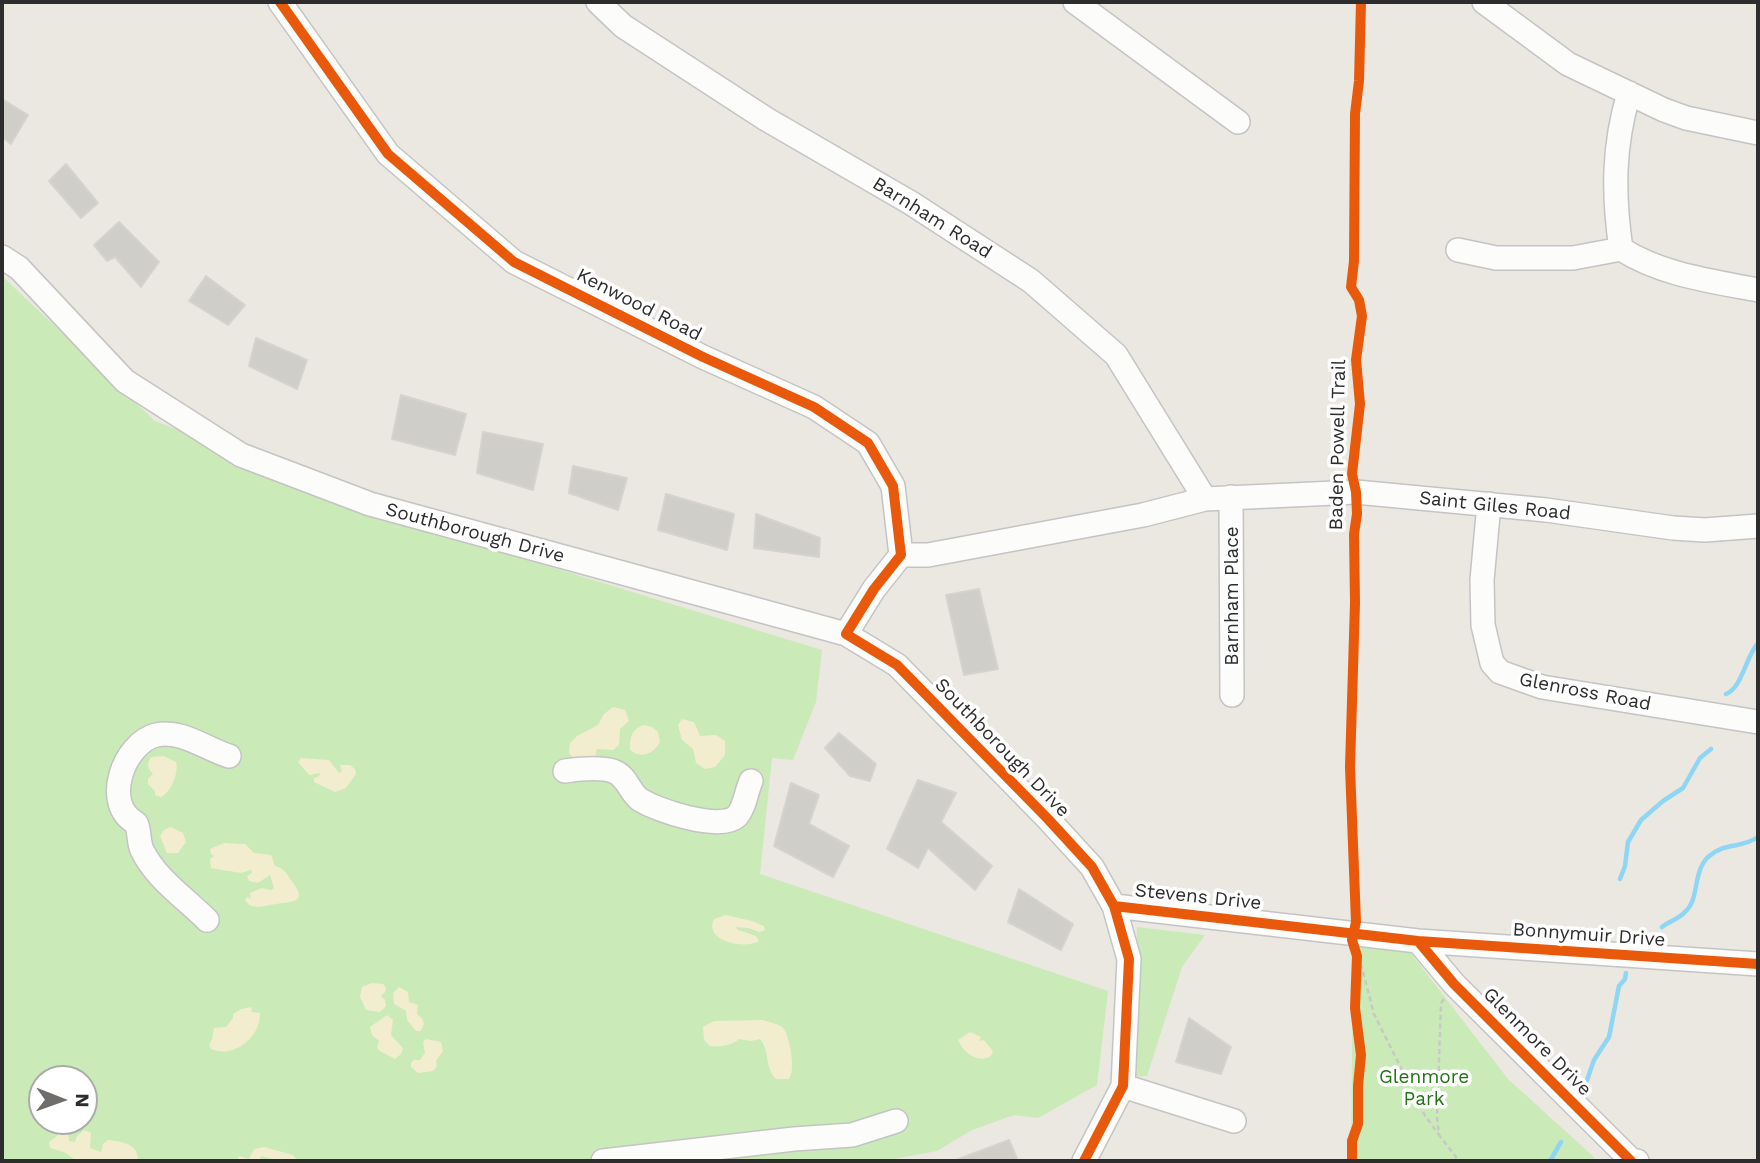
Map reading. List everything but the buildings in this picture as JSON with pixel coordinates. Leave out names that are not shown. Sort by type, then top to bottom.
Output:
[{"type":"street","name":"Kenwood Road","points":[[281,2],[388,154],[514,262],[703,358],[814,407],[868,443],[893,486],[901,555]]},
{"type":"street","name":"Barnham Road","points":[[598,2],[622,26],[766,118],[911,203],[1031,281],[1116,355],[1205,499]]},
{"type":"street","points":[[1075,2],[1238,121]]},
{"type":"street","points":[[1483,2],[1568,64],[1664,110],[1686,118],[1758,132]]},
{"type":"street","points":[[1621,249],[1615,212],[1614,165],[1629,93]]},
{"type":"street","points":[[1458,250],[1496,258],[1573,258],[1621,249],[1636,259],[1684,276],[1758,290]]},
{"type":"street","name":"Southborough Drive","points":[[2,257],[19,268],[125,381],[241,455],[370,504],[846,634],[897,665],[1092,867],[1114,906]]},
{"type":"street","name":"Saint Giles Road","points":[[1231,497],[1356,492],[1489,504],[1705,530],[1758,526]]},
{"type":"street","points":[[846,634],[874,589],[901,555],[942,553],[1130,517],[1205,499],[1231,497]]},
{"type":"street","name":"Barnham Place","points":[[1231,497],[1232,695]]},
{"type":"street","name":"Glenross Road","points":[[1489,504],[1482,580],[1483,625],[1492,663],[1500,672],[1542,687],[1758,722]]},
{"type":"street","points":[[207,920],[169,885],[151,864],[141,847],[136,822],[128,817],[120,802],[117,788],[121,772],[134,752],[140,744],[155,735],[175,735],[229,756]]},
{"type":"street","points":[[565,771],[614,771],[624,779],[636,797],[650,806],[715,822],[727,821],[737,815],[751,781]]},
{"type":"street","name":"Stevens Drive","points":[[1084,1161],[1123,1086],[1129,960],[1114,906],[1418,942]]},
{"type":"street","name":"Bonnymuir Drive","points":[[1418,942],[1758,964]]},
{"type":"street","name":"Glenmore Drive","points":[[1418,942],[1454,985],[1633,1161]]},
{"type":"street","points":[[1123,1086],[1234,1121]]},
{"type":"street","points":[[603,1161],[852,1135],[896,1121]]},
{"type":"path","points":[[1357,956],[1374,1014],[1424,1114],[1459,1161]]},
{"type":"path","points":[[1439,1135],[1437,1118],[1441,1003],[1454,985]]},
{"type":"green space","points":[[2,276],[155,421],[515,556],[822,650],[816,702],[793,760],[772,758],[760,874],[1108,991],[1097,1085],[1038,1118],[1014,1115],[972,1130],[937,1151],[884,1161],[2,1161]]},
{"type":"green space","points":[[1137,927],[1205,935],[1182,967],[1147,1076],[1131,1077]]},
{"type":"green space","name":"Glenmore Park","points":[[1353,945],[1410,952],[1508,1079],[1594,1157],[1594,1161],[1351,1161]]},
{"type":"sand","points":[[613,707],[625,710],[629,721],[620,729],[619,745],[613,750],[597,749],[595,757],[586,762],[575,759],[569,753],[570,743],[577,736],[598,725],[604,714]]},
{"type":"sand","points":[[682,719],[694,722],[700,736],[716,735],[725,741],[725,755],[715,767],[705,769],[696,763],[693,749],[682,740],[678,725]]},
{"type":"sand","points":[[644,725],[658,732],[660,742],[651,752],[642,755],[630,750],[634,731]]},
{"type":"sand","points":[[164,756],[176,762],[176,771],[171,787],[161,797],[155,795],[155,791],[148,784],[148,779],[153,774],[148,764],[151,757]]},
{"type":"sand","points":[[301,758],[329,760],[339,773],[342,771],[340,765],[350,765],[356,774],[346,788],[335,792],[314,782],[314,778],[321,773],[309,775],[298,762]]},
{"type":"sand","points":[[171,827],[183,833],[186,842],[178,853],[167,853],[160,836],[164,830]]},
{"type":"sand","points":[[224,843],[245,844],[254,853],[271,855],[275,866],[284,871],[296,887],[299,893],[297,899],[256,907],[249,905],[245,900],[247,897],[251,899],[250,893],[262,888],[274,888],[270,875],[258,883],[249,881],[247,876],[252,873],[251,870],[241,873],[211,868],[210,859],[214,856],[210,849]]},
{"type":"sand","points":[[726,915],[764,926],[765,930],[760,932],[736,927],[756,936],[759,941],[753,944],[736,944],[720,938],[712,927],[714,919]]},
{"type":"sand","points":[[372,983],[383,984],[386,988],[381,996],[386,1006],[380,1012],[366,1010],[360,997],[362,987]]},
{"type":"sand","points":[[399,987],[408,992],[409,1002],[418,1005],[417,1014],[424,1024],[421,1031],[416,1031],[407,1020],[406,1011],[394,1004],[393,993]]},
{"type":"sand","points":[[252,1007],[251,1012],[260,1013],[256,1030],[251,1037],[229,1051],[211,1049],[209,1045],[214,1028],[226,1027],[233,1014]]},
{"type":"sand","points":[[387,1015],[393,1020],[391,1035],[403,1048],[395,1059],[377,1048],[379,1041],[372,1035],[370,1027]]},
{"type":"sand","points":[[763,1020],[784,1029],[792,1062],[789,1079],[776,1079],[772,1074],[760,1039],[739,1039],[729,1045],[718,1046],[710,1046],[704,1040],[703,1027],[714,1021]]},
{"type":"sand","points":[[970,1032],[981,1037],[979,1041],[984,1040],[993,1051],[991,1056],[976,1058],[963,1049],[958,1040]]},
{"type":"sand","points":[[426,1039],[441,1042],[443,1051],[433,1071],[418,1073],[411,1067],[411,1063],[420,1060],[425,1053],[423,1042]]},
{"type":"sand","points":[[58,1135],[68,1135],[69,1141],[75,1142],[78,1135],[91,1135],[90,1148],[101,1152],[103,1144],[108,1140],[124,1143],[135,1150],[138,1161],[77,1161],[64,1152],[50,1148],[49,1142]]},
{"type":"sand","points":[[264,1147],[293,1155],[298,1161],[280,1161],[261,1156],[260,1159],[264,1161],[237,1161],[239,1156],[249,1159],[254,1149]]},
{"type":"waterway","points":[[1726,694],[1740,679],[1758,643]]},
{"type":"waterway","points":[[1620,879],[1625,866],[1628,842],[1641,820],[1683,788],[1700,758],[1711,749]]},
{"type":"waterway","points":[[1662,927],[1690,907],[1700,871],[1708,857],[1720,849],[1758,837]]},
{"type":"waterway","points":[[1584,1089],[1594,1060],[1609,1037],[1619,986],[1626,973]]},
{"type":"waterway","points":[[1550,1161],[1561,1142]]},
{"type":"cycle path","points":[[280,2],[388,154],[514,262],[703,357],[814,407],[868,443],[893,486],[901,555],[874,589],[846,634],[897,665],[1092,867],[1114,906],[1129,959],[1123,1086],[1084,1161]]},
{"type":"cycle path","name":"Baden Powell Trail","points":[[1352,1161],[1352,1141],[1358,1124],[1361,1055],[1355,1008],[1357,956],[1352,940],[1356,922],[1350,767],[1355,603],[1354,534],[1357,514],[1352,474],[1360,404],[1356,360],[1362,316],[1359,300],[1351,287],[1361,2]]},
{"type":"cycle path","points":[[1114,906],[1418,941],[1758,964]]},
{"type":"cycle path","points":[[1418,941],[1454,984],[1631,1161]]}]
